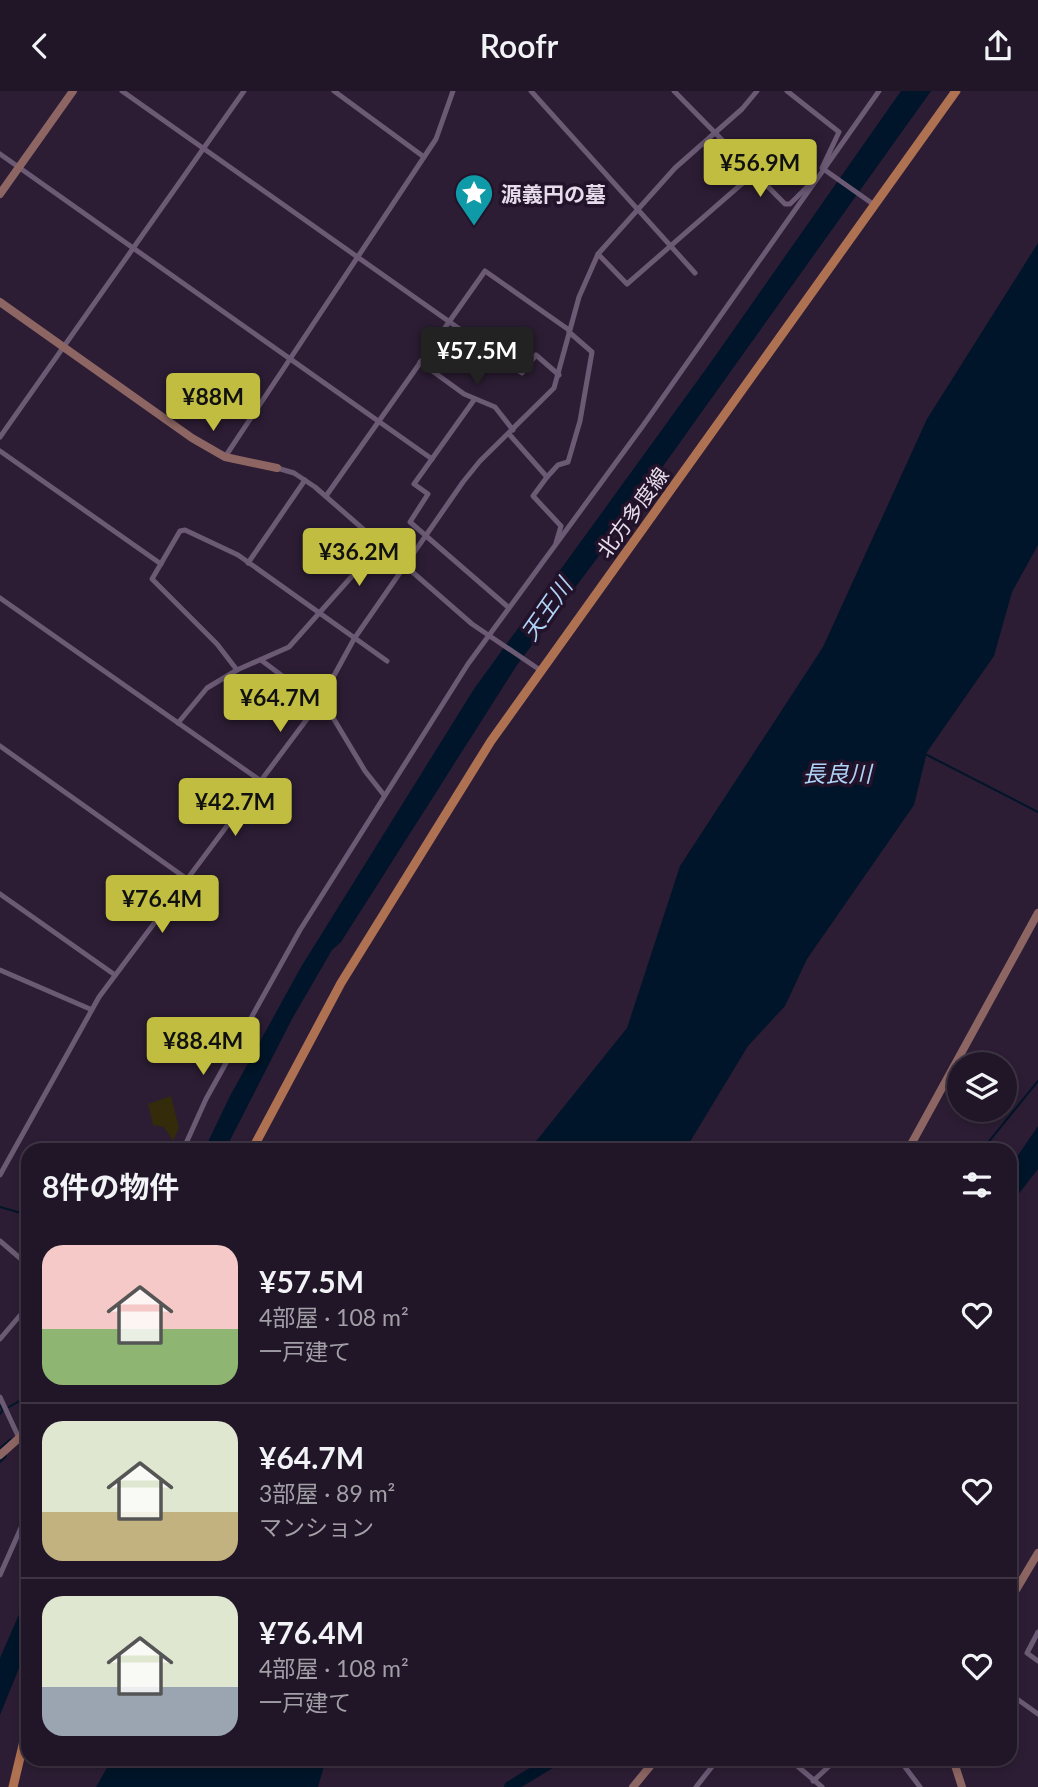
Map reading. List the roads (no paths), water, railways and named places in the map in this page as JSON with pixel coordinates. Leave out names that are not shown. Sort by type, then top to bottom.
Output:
[{"type":"main road","name":"北方多度線","points":[[256,1143],[367,939],[536,667],[870,201],[956,91]]},
{"type":"main road","points":[[13,1787],[21,1753]]},
{"type":"street","points":[[0,194],[73,91]]},
{"type":"street","points":[[122,91],[522,373],[536,355],[559,375]]},
{"type":"street","points":[[0,437],[244,91]]},
{"type":"street","points":[[334,91],[425,157]]},
{"type":"street","points":[[225,457],[425,157],[439,133],[453,91]]},
{"type":"street","points":[[674,91],[785,204],[790,204],[814,182]]},
{"type":"street","points":[[0,1175],[90,1009],[319,703],[354,639],[463,482],[551,394],[559,375],[569,331],[587,274],[598,254],[676,167],[715,134],[757,91]]},
{"type":"street","points":[[186,1143],[206,1100],[300,930],[384,795],[508,607],[556,545],[822,168],[839,132],[787,91]]},
{"type":"street","points":[[822,168],[879,91]]},
{"type":"street","points":[[534,92],[695,273]]},
{"type":"street","points":[[0,154],[432,459]]},
{"type":"street","points":[[822,168],[870,201]]},
{"type":"street","points":[[598,254],[627,285],[753,174]]},
{"type":"street","points":[[326,495],[377,419],[485,271],[569,331],[592,352],[580,421],[568,462],[558,465],[533,496],[561,526],[556,545]]},
{"type":"street","points":[[0,302],[192,437],[225,457],[277,468],[305,480],[326,495],[490,638],[536,667]]},
{"type":"street","points":[[420,362],[474,400],[495,407],[547,477]]},
{"type":"street","points":[[474,400],[414,484],[428,494],[410,522],[508,607]]},
{"type":"street","points":[[0,451],[161,564]]},
{"type":"street","points":[[248,563],[305,480]]},
{"type":"street","points":[[237,670],[217,644],[152,579],[180,531],[185,530],[248,563],[387,661]]},
{"type":"street","points":[[178,723],[199,695],[237,670],[289,647],[361,566],[383,547]]},
{"type":"street","points":[[0,598],[261,781]]},
{"type":"street","points":[[261,660],[329,711],[365,771],[384,795]]},
{"type":"street","points":[[0,746],[187,879]]},
{"type":"street","points":[[0,894],[115,975]]},
{"type":"street","points":[[912,1143],[1038,912]]},
{"type":"street","points":[[0,970],[90,1009]]},
{"type":"street","points":[[0,1241],[21,1259]]},
{"type":"street","points":[[0,1339],[5,1327],[21,1312]]},
{"type":"street","points":[[0,1397],[19,1438],[0,1455]]},
{"type":"street","points":[[0,1575],[21,1528]]},
{"type":"street","points":[[1018,1583],[1038,1553]]},
{"type":"street","points":[[1038,1632],[1027,1653],[1038,1661]]},
{"type":"street","points":[[1017,1699],[1038,1714]]},
{"type":"street","points":[[633,1787],[650,1766]]},
{"type":"street","points":[[696,1787],[713,1766]]},
{"type":"street","points":[[797,1766],[822,1787]]},
{"type":"street","points":[[813,1781],[829,1766]]},
{"type":"street","points":[[904,1766],[920,1787]]},
{"type":"street","points":[[955,1766],[962,1787]]},
{"type":"water","name":"天王川","points":[[901,91],[931,91],[601,553],[517,665],[341,942],[332,950],[292,1019],[229,1143],[207,1143],[301,967],[474,689],[711,362]]},
{"type":"water","name":"長良川","points":[[1038,243],[1038,545],[1012,592],[994,656],[927,752],[914,805],[807,959],[785,1006],[748,1046],[689,1143],[535,1143],[627,1028],[680,866],[823,647],[927,419]]},
{"type":"water","points":[[1038,1126],[1038,1169],[1017,1196],[1017,1157]]},
{"type":"water","points":[[21,1610],[21,1663],[0,1715],[0,1658]]},
{"type":"water","points":[[108,1766],[324,1766],[318,1787],[96,1787]]},
{"type":"waterway","points":[[927,755],[1038,812]]},
{"type":"waterway","points":[[988,1143],[1038,1081]]},
{"type":"waterway","points":[[0,1207],[21,1213]]},
{"type":"waterway","points":[[9,1407],[21,1400]]},
{"type":"waterway","points":[[0,1405],[3,1410],[0,1414]]},
{"type":"waterway","points":[[0,1448],[11,1439]]},
{"type":"waterway","points":[[0,1462],[6,1456]]},
{"type":"waterway","points":[[510,1787],[544,1766]]},
{"type":"place","name":"源義円の墓","points":[[474,227]]}]
